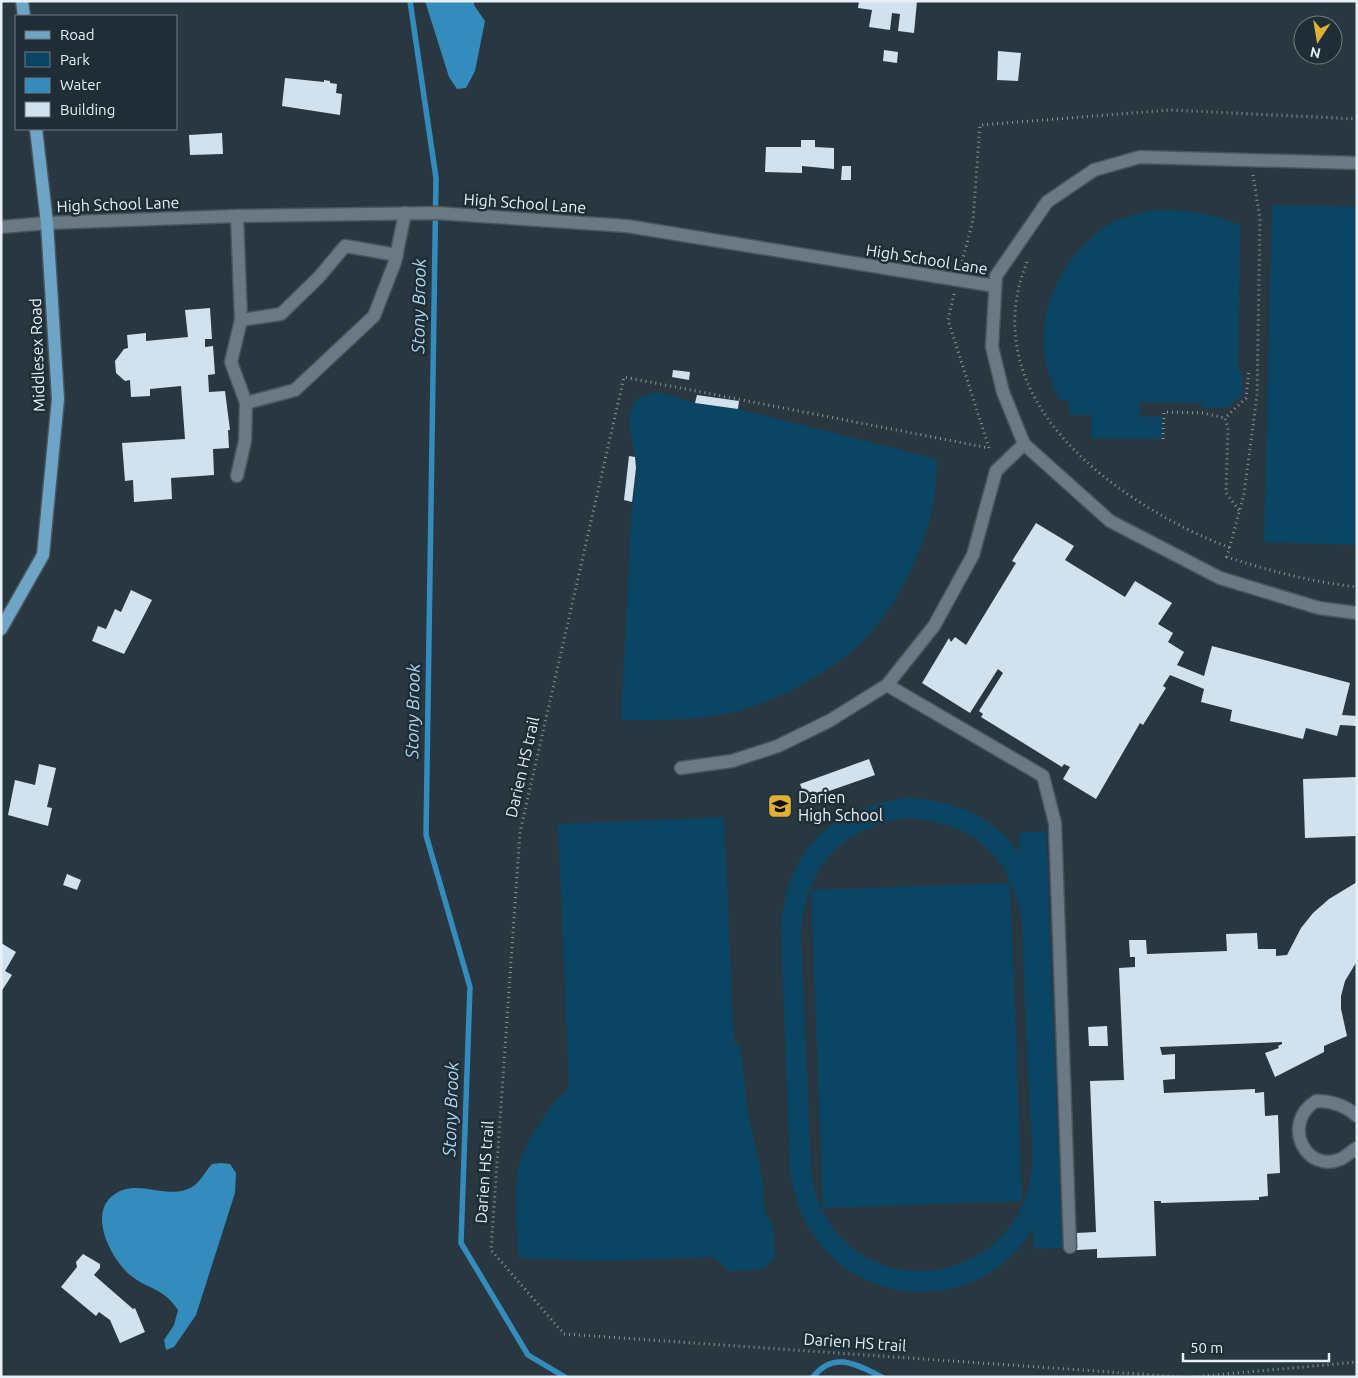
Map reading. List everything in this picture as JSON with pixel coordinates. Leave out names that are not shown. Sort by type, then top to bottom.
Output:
[{"type":"main road","points":[[22,1],[24,15]]},
{"type":"main road","name":"Middlesex Road","points":[[1,629],[43,555],[58,399],[47,223],[36,130]]},
{"type":"street","points":[[1357,162],[1140,157],[1094,170],[1047,202],[996,276],[992,347],[1003,392],[1024,444],[1110,521],[1220,578],[1319,608],[1357,613]]},
{"type":"street","points":[[246,403],[295,390],[374,316],[396,255],[405,213]]},
{"type":"street","name":"High School Lane","points":[[1,227],[47,223],[237,216],[436,213],[627,226],[996,286]]},
{"type":"street","points":[[237,216],[241,320],[231,362],[246,403],[245,441],[237,476]]},
{"type":"street","points":[[241,320],[281,314],[319,276],[345,246],[396,255]]},
{"type":"street","points":[[681,768],[732,761],[778,746],[829,721],[887,685],[934,626],[973,555],[996,471],[1024,444]]},
{"type":"street","points":[[887,685],[1044,776],[1055,823],[1070,1247]]},
{"type":"street","points":[[1357,1116],[1340,1105],[1328,1101],[1316,1101],[1302,1114],[1298,1126],[1298,1136],[1306,1152],[1323,1161],[1341,1159],[1357,1148]]},
{"type":"path","points":[[1243,174],[1262,174]]},
{"type":"path","points":[[1253,174],[1260,219],[1257,395],[1240,510],[1227,558],[1274,572],[1326,584],[1357,587]]},
{"type":"path","points":[[1029,257],[1021,276],[1015,307],[1015,333],[1019,356],[1032,394],[1048,421],[1086,462],[1128,495],[1166,519],[1230,548]]},
{"type":"path","points":[[1225,418],[1246,398],[1249,370]]},
{"type":"path","name":"Darien HS trail","points":[[624,377],[520,832],[491,1250],[564,1334],[1182,1377]]},
{"type":"path","points":[[1163,439],[1164,412],[1203,414],[1225,418]]},
{"type":"path","points":[[1225,418],[1228,428],[1226,493],[1240,510]]},
{"type":"path","points":[[1193,1377],[1357,1362]]},
{"type":"green space","points":[[1272,205],[1357,207],[1357,545],[1264,542]]},
{"type":"green space","points":[[1155,210],[1199,213],[1240,225],[1238,371],[1242,371],[1242,395],[1227,408],[1202,408],[1202,403],[1141,402],[1140,416],[1162,417],[1162,439],[1091,438],[1091,415],[1069,415],[1069,400],[1059,400],[1048,372],[1044,349],[1044,329],[1048,310],[1054,291],[1063,273],[1087,241],[1114,222]]},
{"type":"green space","points":[[662,393],[695,403],[738,409],[937,459],[934,494],[931,515],[921,547],[898,595],[889,610],[868,636],[843,658],[796,688],[749,708],[701,718],[621,720],[632,502],[636,471],[630,419],[632,409],[637,401],[646,395]]},
{"type":"green space","points":[[905,798],[921,799],[969,811],[997,828],[1009,839],[1019,853],[1019,833],[1046,831],[1062,1248],[1034,1249],[1033,1230],[1005,1262],[978,1280],[953,1288],[928,1292],[902,1290],[877,1284],[854,1274],[833,1259],[816,1239],[802,1216],[790,1172],[781,933],[784,905],[791,880],[801,858],[815,840],[832,825],[853,813],[877,804]],"holes":[[[906,818],[951,826],[985,846],[1009,878],[1017,899],[1022,922],[1032,1161],[1031,1175],[1024,1201],[1007,1230],[983,1252],[956,1265],[926,1271],[895,1269],[867,1258],[842,1238],[822,1210],[818,1200],[811,1170],[801,934],[804,910],[810,889],[819,870],[830,855],[845,841],[862,831],[883,823]]]},
{"type":"green space","points":[[724,817],[734,1043],[740,1044],[748,1112],[763,1182],[765,1213],[773,1225],[775,1257],[764,1269],[729,1271],[714,1257],[605,1261],[519,1258],[516,1225],[518,1169],[525,1149],[538,1125],[554,1103],[569,1088],[558,824]]},
{"type":"green space","points":[[1010,883],[1022,1201],[823,1208],[811,890]]},
{"type":"water","points":[[425,1],[474,1],[474,5],[485,21],[475,71],[466,88],[457,89],[449,77]]},
{"type":"water","points":[[212,1164],[230,1164],[236,1173],[235,1193],[196,1315],[174,1347],[166,1350],[164,1340],[174,1325],[178,1310],[167,1297],[130,1275],[116,1259],[105,1238],[102,1216],[105,1205],[111,1197],[120,1191],[130,1188],[172,1192],[182,1191],[195,1185]]},
{"type":"building","points":[[859,1],[917,1],[914,33],[898,31],[900,14],[892,13],[890,30],[869,27],[872,10],[858,8]]},
{"type":"building","points":[[884,50],[898,52],[897,63],[883,61]]},
{"type":"building","points":[[998,51],[1021,53],[1018,81],[997,80]]},
{"type":"building","points":[[285,78],[324,82],[324,80],[337,84],[336,93],[342,94],[340,115],[282,106]]},
{"type":"building","points":[[222,133],[223,154],[190,155],[189,135]]},
{"type":"building","points":[[801,140],[815,140],[815,147],[834,148],[834,169],[802,166],[802,173],[765,172],[766,147],[801,147]]},
{"type":"building","points":[[842,166],[851,166],[851,180],[841,180]]},
{"type":"building","points":[[210,308],[212,339],[205,339],[205,347],[213,346],[215,374],[208,375],[209,392],[225,391],[230,430],[228,430],[229,448],[213,449],[214,475],[171,478],[172,499],[134,502],[133,480],[125,481],[122,443],[185,439],[181,386],[150,389],[150,396],[131,397],[130,380],[125,381],[116,373],[115,361],[124,349],[128,348],[127,335],[146,333],[146,341],[188,337],[185,310]]},
{"type":"building","points":[[673,370],[690,372],[689,380],[672,377]]},
{"type":"building","points":[[697,395],[739,401],[738,409],[695,403]]},
{"type":"building","points":[[629,456],[635,457],[636,468],[632,502],[624,500]]},
{"type":"building","points":[[1036,523],[1074,546],[1065,560],[1125,597],[1135,581],[1172,603],[1158,624],[1173,633],[1168,642],[1184,652],[1177,665],[1204,676],[1212,646],[1350,683],[1342,715],[1357,716],[1357,726],[1340,725],[1337,736],[1306,728],[1303,739],[1230,721],[1232,710],[1201,702],[1204,689],[1170,675],[1163,686],[1166,688],[1143,725],[1140,723],[1096,799],[1063,779],[1070,767],[1064,764],[1062,767],[981,717],[983,714],[979,711],[1003,673],[998,669],[970,713],[922,683],[949,638],[951,642],[955,637],[966,645],[1016,563],[1012,561]]},
{"type":"building","points":[[131,590],[152,600],[124,654],[92,641],[98,626],[106,629],[115,609],[121,612]]},
{"type":"building","points":[[869,759],[875,775],[806,799],[800,784]]},
{"type":"building","points":[[39,764],[56,768],[47,807],[52,808],[48,826],[8,815],[15,780],[35,785]]},
{"type":"building","points":[[1357,777],[1357,836],[1305,838],[1303,779]]},
{"type":"building","points":[[67,874],[81,880],[77,890],[63,885]]},
{"type":"building","points":[[1357,882],[1357,961],[1345,981],[1341,996],[1341,1009],[1347,1036],[1324,1046],[1324,1052],[1275,1077],[1265,1053],[1279,1048],[1278,1046],[1282,1042],[1160,1047],[1162,1055],[1175,1054],[1175,1079],[1163,1080],[1164,1093],[1255,1089],[1255,1093],[1264,1092],[1265,1116],[1278,1115],[1280,1173],[1267,1174],[1268,1196],[1259,1197],[1259,1200],[1161,1203],[1161,1201],[1154,1201],[1156,1256],[1097,1258],[1097,1249],[1077,1250],[1076,1233],[1096,1232],[1090,1081],[1124,1080],[1119,968],[1135,967],[1135,957],[1130,957],[1129,940],[1146,940],[1147,954],[1227,951],[1226,934],[1257,933],[1258,949],[1276,949],[1276,956],[1287,955],[1301,928],[1313,913],[1329,899]]},
{"type":"building","points":[[1,943],[16,952],[5,971],[12,975],[1,992]]},
{"type":"building","points":[[1107,1026],[1108,1046],[1089,1046],[1088,1027]]},
{"type":"building","points":[[83,1254],[100,1264],[100,1268],[94,1275],[133,1309],[135,1308],[145,1332],[120,1343],[110,1320],[99,1312],[96,1316],[61,1287],[77,1267],[76,1262]]},
{"type":"waterway","name":"Stony Brook","points":[[410,1],[436,178],[426,835],[470,987],[461,1243],[528,1355],[565,1377]]},
{"type":"waterway","name":"Stony Brook","points":[[813,1377],[821,1369],[837,1362],[846,1362],[882,1377]]},
{"type":"place","name":"Darien High School","points":[[780,806]]}]
